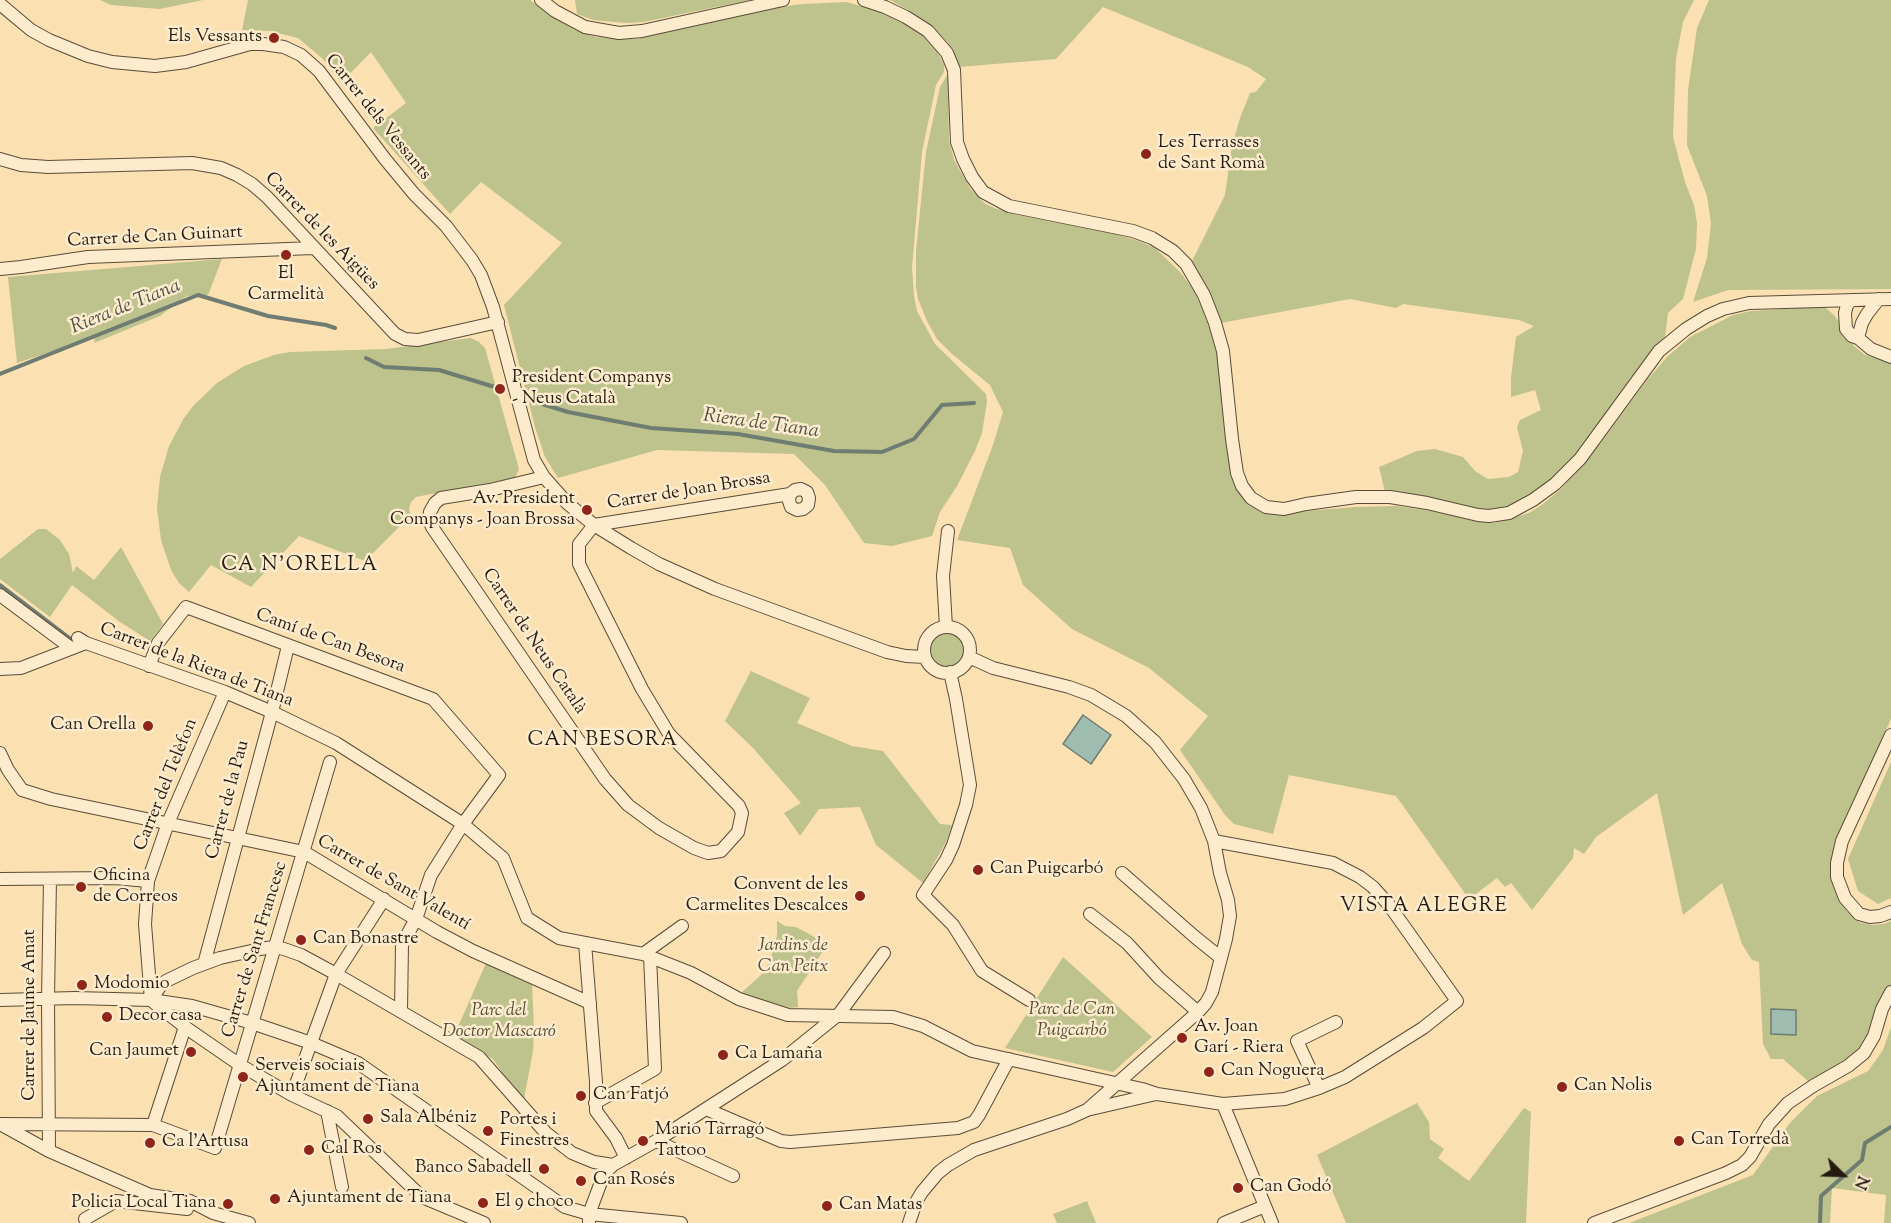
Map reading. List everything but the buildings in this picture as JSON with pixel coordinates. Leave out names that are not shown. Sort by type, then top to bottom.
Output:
[{"type":"street","points":[[541,0],[555,11],[585,27],[619,33],[642,31],[783,0]]},
{"type":"street","points":[[864,0],[906,17],[928,31],[947,53],[954,70],[957,142],[972,177],[983,192],[1009,206],[1133,231],[1152,237],[1173,251],[1186,264],[1204,295],[1223,351],[1237,473],[1242,486],[1251,498],[1266,507],[1284,509],[1356,497],[1390,497],[1478,515],[1509,513],[1533,500],[1555,484],[1580,459],[1659,351],[1686,329],[1723,309],[1749,303],[1885,299]]},
{"type":"street","name":"Carrer dels Vessants","points":[[0,4],[31,30],[49,40],[79,53],[112,62],[155,66],[186,62],[250,45],[263,44],[284,47],[301,55],[319,71],[385,159],[460,242],[481,275],[498,322],[534,460],[544,477],[567,502],[594,525],[659,564],[715,588],[886,652],[925,657]]},
{"type":"street","name":"Carrer de les Aigües","points":[[0,159],[21,165],[48,167],[192,163],[221,168],[252,184],[267,197],[395,334],[405,339],[418,340],[498,322]]},
{"type":"street","name":"Carrer de Can Guinart","points":[[0,269],[88,257],[314,248]]},
{"type":"street","points":[[1858,338],[1862,322],[1867,314],[1885,299]]},
{"type":"street","points":[[1852,300],[1847,305],[1844,321],[1846,329],[1871,349],[1891,357]]},
{"type":"street","points":[[1852,300],[1858,338]]},
{"type":"street","points":[[1820,301],[1829,305],[1844,321]]},
{"type":"street","name":"Carrer de Neus Català","points":[[544,477],[490,490],[441,498],[430,512],[429,520],[605,779],[628,805],[659,828],[708,854],[721,851],[738,832],[742,813],[739,806],[669,734],[642,689],[579,564],[579,544],[594,525]]},
{"type":"street","name":"Carrer de Joan Brossa","points":[[594,525],[790,494]]},
{"type":"street","points":[[946,627],[944,576],[948,531]]},
{"type":"street","name":"Carrer de la Riera de Tiana","points":[[0,595],[78,643],[225,692],[272,712],[336,744],[463,824],[503,858],[527,918],[559,938],[647,955],[691,974],[739,999],[788,1015],[839,1014],[893,1017],[923,1026],[972,1051],[1118,1083],[1157,1094],[1223,1104],[1285,1100],[1345,1077],[1423,1028],[1457,1001],[1389,905],[1373,887],[1360,877],[1326,861],[1214,841]]},
{"type":"street","name":"Camí de Can Besora","points":[[149,666],[158,643],[186,607],[433,699],[499,775],[463,824]]},
{"type":"street","points":[[946,627],[959,630],[965,636],[969,642],[969,657],[964,665],[950,672],[942,672],[929,664],[925,657],[924,645],[927,638],[938,629],[946,627]]},
{"type":"street","points":[[0,669],[21,668],[78,643]]},
{"type":"street","name":"Carrer de la Pau","points":[[204,964],[288,646]]},
{"type":"street","points":[[969,657],[993,668],[1069,687],[1091,695],[1126,716],[1155,742],[1184,779],[1201,808],[1214,841],[1230,916],[1212,992],[1206,1004],[1198,1012],[1152,1050],[1088,1110]]},
{"type":"street","points":[[950,672],[970,784],[954,844],[946,861],[923,895],[953,925],[982,971],[1029,1000]]},
{"type":"street","name":"Carrer del Telèfon","points":[[151,1000],[145,924],[148,881],[168,823],[225,692]]},
{"type":"street","points":[[1891,735],[1842,841],[1838,863],[1838,877],[1845,898],[1859,914],[1870,917],[1891,912]]},
{"type":"street","name":"Carrer de Sant Valentí","points":[[0,753],[8,770],[22,790],[51,799],[304,852],[473,951],[590,1003]]},
{"type":"street","name":"Carrer de Sant Francesc","points":[[153,1125],[215,1148],[330,762]]},
{"type":"street","points":[[401,1011],[402,944],[416,919],[431,875],[463,824]]},
{"type":"street","points":[[1122,873],[1221,958]]},
{"type":"street","points":[[0,879],[114,878],[148,881]]},
{"type":"street","name":"Carrer de Jaume Amat","points":[[49,1150],[50,879]]},
{"type":"street","points":[[292,1095],[336,974],[384,899]]},
{"type":"street","points":[[1090,914],[1127,943],[1159,978],[1198,1012]]},
{"type":"street","points":[[596,1103],[655,1069],[647,955],[682,926]]},
{"type":"street","points":[[585,943],[596,1082],[596,1111],[616,1138],[626,1158]]},
{"type":"street","points":[[151,1000],[166,981],[220,958],[274,947],[301,955],[479,1057],[546,1133],[572,1153],[594,1162],[613,1165]]},
{"type":"street","points":[[589,1219],[604,1174],[613,1165],[656,1141],[782,1060],[839,1014],[884,953]]},
{"type":"street","points":[[1594,1223],[1742,1165],[1750,1157],[1769,1124],[1788,1103],[1848,1066],[1864,1053],[1874,1036],[1882,1009],[1891,992]]},
{"type":"street","points":[[0,1000],[151,1000],[192,1006],[252,1023],[311,1043],[358,1063],[565,1207],[589,1219],[681,1223]]},
{"type":"street","points":[[151,1000],[240,1065],[292,1095],[337,1116],[422,1197],[484,1223]]},
{"type":"street","points":[[1319,1088],[1297,1041],[1336,1022]]},
{"type":"street","points":[[0,1124],[153,1125],[185,1027]]},
{"type":"street","points":[[706,1109],[781,1141],[790,1142],[958,1128],[974,1122],[1009,1059]]},
{"type":"street","points":[[909,1223],[916,1202],[928,1183],[961,1156],[1088,1110],[1157,1094]]},
{"type":"street","points":[[1223,1104],[1272,1223]]},
{"type":"street","points":[[327,1111],[342,1187]]},
{"type":"street","points":[[0,1124],[49,1150],[150,1195],[190,1201],[213,1213],[249,1223]]},
{"type":"street","points":[[656,1141],[733,1176]]},
{"type":"street","points":[[85,1219],[116,1201],[194,1209],[198,1205]]},
{"type":"street","points":[[1224,1223],[1265,1206]]},
{"type":"green space","points":[[100,0],[203,0],[160,9],[111,5]]},
{"type":"green space","points":[[248,0],[530,0],[575,30],[596,37],[636,39],[777,7],[846,2],[895,18],[921,33],[935,47],[944,65],[944,72],[936,85],[922,152],[912,267],[914,296],[917,311],[935,344],[986,394],[987,402],[982,433],[975,451],[957,486],[940,512],[932,536],[892,546],[864,543],[825,485],[794,454],[657,450],[558,478],[545,457],[535,427],[504,305],[562,243],[481,182],[450,214],[373,128],[406,103],[371,52],[341,83],[323,59],[298,38],[270,31],[242,30]]},
{"type":"green space","points":[[575,0],[750,0],[643,22],[626,23],[593,20],[577,14]]},
{"type":"green space","points":[[890,0],[1694,0],[1683,22],[1676,58],[1673,137],[1685,182],[1694,205],[1697,223],[1696,249],[1683,299],[1668,313],[1665,337],[1627,383],[1574,456],[1545,486],[1527,499],[1490,510],[1471,508],[1430,497],[1385,492],[1379,467],[1417,451],[1435,449],[1463,457],[1475,471],[1488,479],[1509,477],[1518,472],[1523,451],[1517,427],[1520,420],[1541,410],[1535,390],[1511,397],[1511,377],[1516,337],[1534,326],[1519,320],[1403,304],[1396,308],[1350,299],[1221,323],[1191,263],[1225,195],[1232,146],[1250,93],[1256,92],[1266,79],[1248,67],[1103,7],[1056,59],[958,67],[948,43],[938,32],[910,11]]},
{"type":"green space","points":[[1709,0],[1891,0],[1891,289],[1728,290],[1693,302],[1707,258],[1711,223],[1707,196],[1687,145],[1688,90],[1697,28]]},
{"type":"green space","points":[[948,74],[949,140],[954,160],[970,188],[984,203],[1017,215],[1139,241],[1155,248],[1181,273],[1194,291],[1202,308],[1218,354],[1239,490],[1291,512],[1396,506],[1494,523],[1529,513],[1562,488],[1600,444],[1647,380],[1667,357],[1690,337],[1733,315],[1751,311],[1826,308],[1835,316],[1854,346],[1865,355],[1891,363],[1891,719],[1841,829],[1831,861],[1835,890],[1846,910],[1859,922],[1872,925],[1891,921],[1891,985],[1865,1044],[1839,1067],[1807,1083],[1808,1081],[1783,1059],[1771,1059],[1763,1044],[1759,962],[1752,960],[1742,944],[1722,883],[1683,915],[1657,793],[1596,837],[1584,854],[1574,848],[1573,858],[1532,910],[1511,883],[1505,887],[1497,878],[1469,899],[1396,796],[1289,775],[1273,834],[1234,824],[1225,815],[1180,750],[1208,716],[1149,668],[1072,629],[1023,585],[1010,548],[957,540],[1003,412],[990,385],[937,339],[918,299],[916,287],[916,251],[926,152],[940,87]]},
{"type":"green space","points":[[222,259],[208,295],[185,297],[160,316],[94,343],[95,337],[17,363],[8,277]]},
{"type":"green space","points":[[471,338],[485,348],[519,469],[515,478],[416,497],[409,509],[411,515],[365,561],[299,536],[251,587],[211,565],[189,592],[179,583],[171,570],[161,540],[157,508],[160,477],[169,446],[184,418],[217,383],[244,366],[290,352],[386,349]]},
{"type":"green space","points":[[38,529],[46,529],[60,540],[69,554],[73,573],[76,566],[94,580],[121,547],[163,624],[150,641],[120,622],[72,585],[50,617],[0,579],[0,559]]},
{"type":"green space","points":[[947,630],[960,636],[966,649],[960,662],[947,668],[934,662],[928,649],[934,636]]},
{"type":"green space","points":[[751,671],[810,698],[797,723],[852,746],[883,751],[940,824],[952,825],[946,842],[923,883],[876,845],[860,807],[819,809],[800,836],[784,813],[801,803],[753,748],[725,721]]},
{"type":"green space","points":[[1891,762],[1891,898],[1878,904],[1858,891],[1848,859]]},
{"type":"green space","name":"Jardins de Can Peitx","points":[[777,921],[785,926],[796,927],[820,940],[814,949],[823,951],[797,991],[798,1007],[788,1008],[761,1003],[741,993],[762,974],[770,961],[777,936]]},
{"type":"green space","name":"Parc de Can Puigcarbó","points":[[1063,957],[1152,1037],[1113,1072],[1005,1048]]},
{"type":"green space","name":"Parc del Doctor Mascaró","points":[[486,963],[532,982],[533,1051],[524,1099],[493,1059],[454,1036]]},
{"type":"green space","points":[[1891,1027],[1891,1223],[1884,1223],[1886,1195],[1832,1188],[1830,1223],[1629,1223],[1753,1175],[1789,1124],[1817,1096],[1868,1071],[1883,1050]]},
{"type":"green space","points":[[1417,1103],[1429,1122],[1430,1139],[1444,1149],[1438,1158],[1469,1181],[1524,1108],[1531,1112],[1526,1223],[1346,1223],[1317,1155]]},
{"type":"green space","points":[[1087,1201],[1096,1223],[1057,1223],[1053,1214]]},
{"type":"shaded area","points":[[1083,715],[1111,735],[1091,764],[1063,744]]},
{"type":"shaded area","points":[[1771,1009],[1796,1010],[1796,1035],[1771,1034]]},
{"type":"waterway","name":"Riera de Tiana","points":[[0,374],[198,295],[268,316],[335,328]]},
{"type":"waterway","name":"Riera de Tiana","points":[[366,358],[384,367],[439,370],[498,388]]},
{"type":"waterway","name":"Riera de Tiana","points":[[529,400],[568,412],[651,428],[738,434],[834,451],[882,452],[914,439],[942,405],[974,403]]},
{"type":"waterway","points":[[0,585],[72,640]]},
{"type":"waterway","points":[[1820,1223],[1821,1196],[1862,1160],[1865,1143],[1891,1127]]},
{"type":"place","name":"Els Vessants","points":[[274,38]]},
{"type":"place","name":"Les Terrasses de Sant Romà","points":[[1146,154]]},
{"type":"place","name":"El Carmelità","points":[[286,255]]},
{"type":"place","name":"President Companys - Neus Català","points":[[500,389]]},
{"type":"place","name":"Av. President Companys - Joan Brossa","points":[[587,510]]},
{"type":"place","name":"Can Orella","points":[[148,726]]},
{"type":"place","name":"Can Puigcarbó","points":[[978,870]]},
{"type":"place","name":"Oficina de Correos","points":[[81,887]]},
{"type":"place","name":"Convent de les Carmelites Descalces","points":[[860,896]]},
{"type":"place","name":"Can Bonastre","points":[[301,940]]},
{"type":"place","name":"Modomio","points":[[82,985]]},
{"type":"place","name":"Decor casa","points":[[107,1017]]},
{"type":"place","name":"Av. Joan Garí - Riera","points":[[1182,1038]]},
{"type":"place","name":"Can Jaumet","points":[[191,1052]]},
{"type":"place","name":"Ca Lamaña","points":[[723,1055]]},
{"type":"place","name":"Can Noguera","points":[[1209,1072]]},
{"type":"place","name":"Serveis sociais Ajuntament de Tiana","points":[[243,1077]]},
{"type":"place","name":"Can Nolis","points":[[1562,1087]]},
{"type":"place","name":"Can Fatjó","points":[[581,1096]]},
{"type":"place","name":"Sala Albéniz","points":[[368,1119]]},
{"type":"place","name":"Portes i Finestres","points":[[488,1131]]},
{"type":"place","name":"Mario Tarragó Tattoo","points":[[643,1141]]},
{"type":"place","name":"Can Torredà","points":[[1679,1141]]},
{"type":"place","name":"Ca l'Artusa","points":[[150,1143]]},
{"type":"place","name":"Cal Ros","points":[[309,1150]]},
{"type":"place","name":"Banco Sabadell","points":[[544,1169]]},
{"type":"place","name":"Can Rosés","points":[[581,1181]]},
{"type":"place","name":"Can Godó","points":[[1238,1188]]},
{"type":"place","name":"Ajuntament de Tiana","points":[[275,1199]]},
{"type":"place","name":"El 9 choco","points":[[483,1203]]},
{"type":"place","name":"Policia Local Tiana","points":[[228,1204]]},
{"type":"place","name":"Can Matas","points":[[827,1206]]},
{"type":"district","name":"CA N'ORELLA","points":[[300,567]]},
{"type":"district","name":"CAN BESORA","points":[[603,742]]},
{"type":"district","name":"VISTA ALEGRE","points":[[1424,908]]}]
